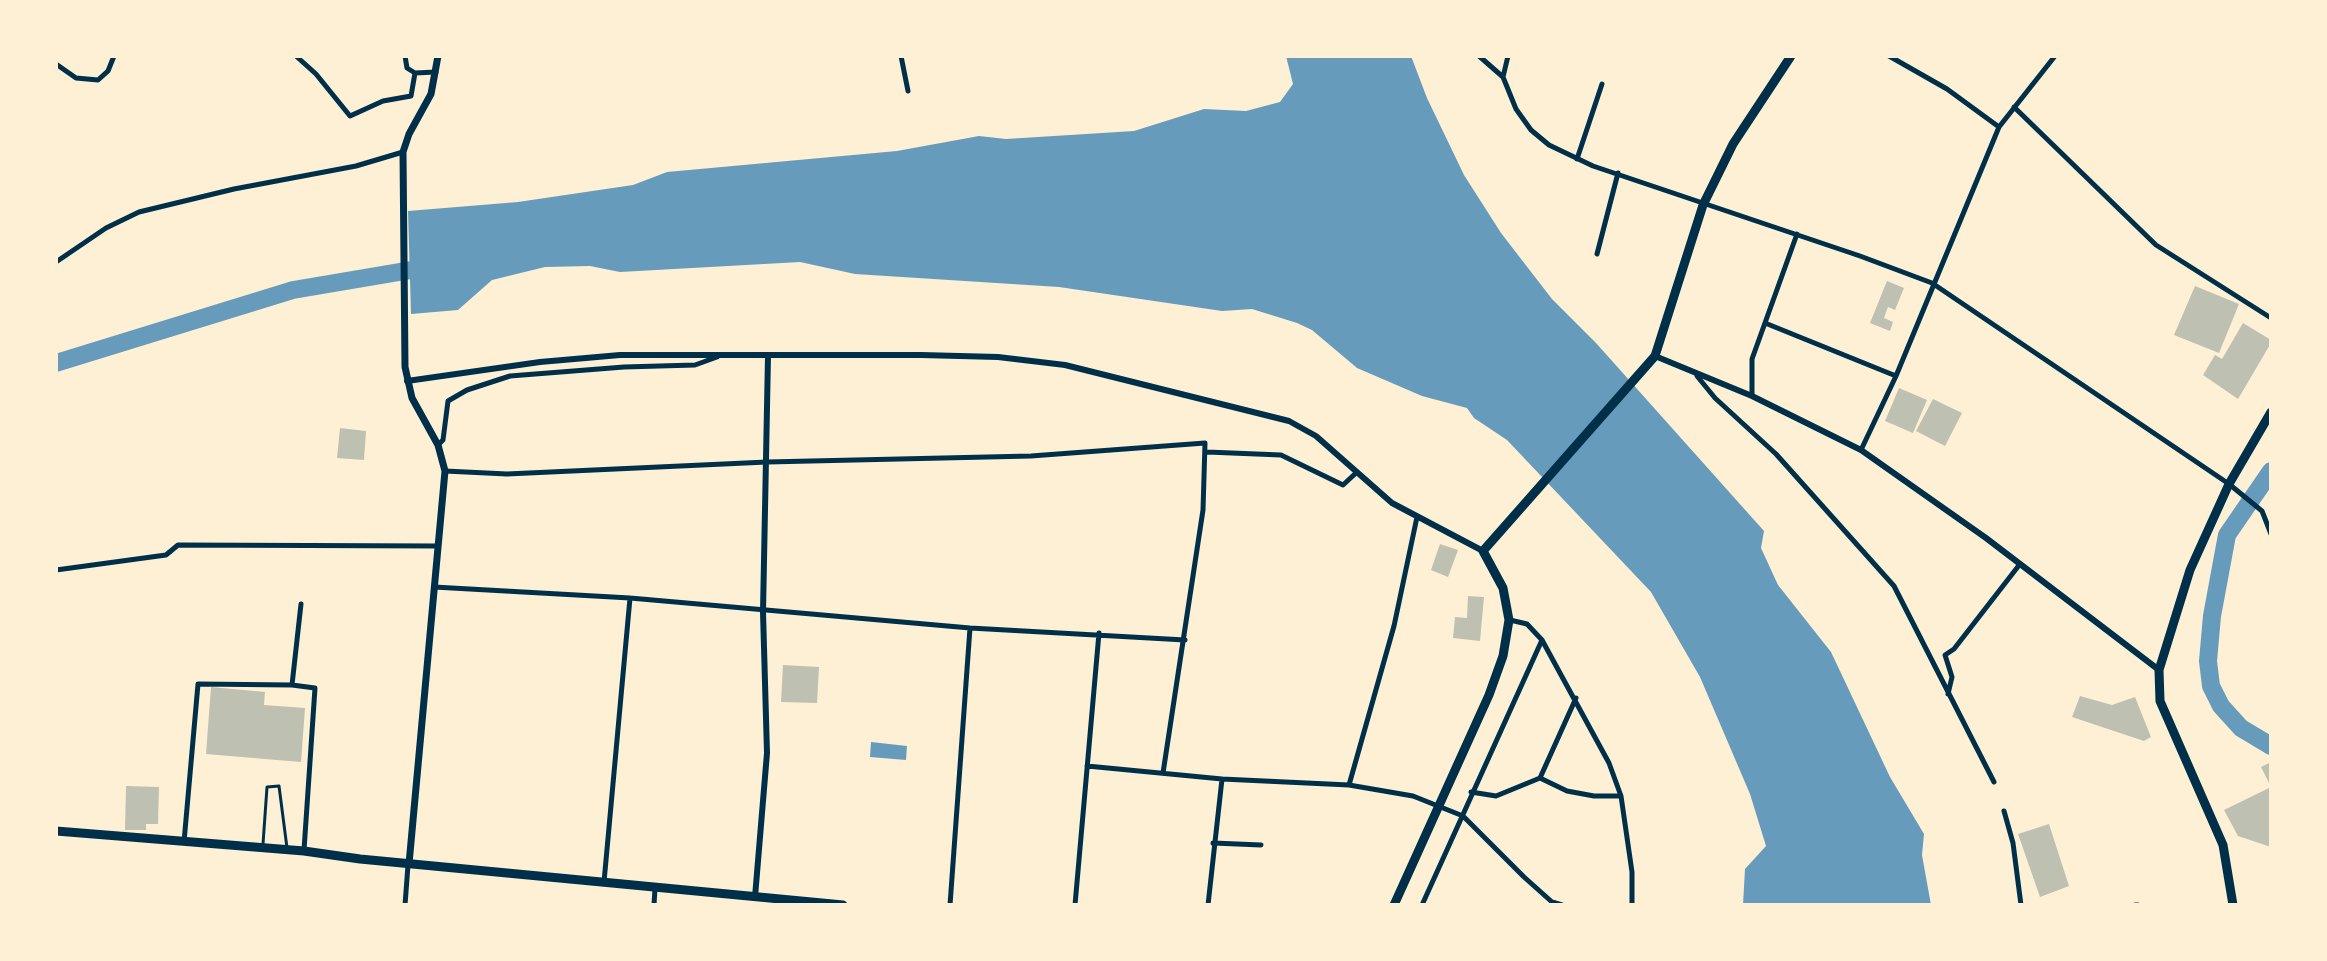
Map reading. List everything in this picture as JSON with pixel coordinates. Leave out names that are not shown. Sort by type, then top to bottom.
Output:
[{"type":"highway","points":[[1394,905],[1489,695],[1503,656],[1509,620],[1503,588],[1483,551],[1655,356],[1703,205],[1733,144],[1791,56]]},
{"type":"highway","points":[[2233,905],[2223,845],[2167,722],[2160,701],[2159,670],[2177,604],[2229,484],[2271,412]]},
{"type":"highway","points":[[56,831],[304,851],[755,897],[770,902],[843,905]]},
{"type":"main road","points":[[409,864],[445,471],[438,445],[417,410],[407,381],[403,152],[409,134],[431,94],[438,56]]},
{"type":"street","points":[[56,64],[76,78],[98,80],[108,71],[114,56]]},
{"type":"street","points":[[296,56],[316,74],[350,116],[383,101],[411,96],[415,73]]},
{"type":"street","points":[[405,56],[407,68],[415,73],[436,72]]},
{"type":"street","points":[[901,56],[908,91]]},
{"type":"street","points":[[1479,56],[1503,77],[1516,109],[1531,130],[1549,145],[1577,159],[1703,205],[1797,234],[1932,283],[2229,484],[2271,517]]},
{"type":"street","points":[[1503,77],[1508,56]]},
{"type":"street","points":[[1889,56],[1947,89],[1999,127]]},
{"type":"street","points":[[1861,450],[1896,376],[1999,127],[2055,56]]},
{"type":"street","points":[[1577,159],[1602,84]]},
{"type":"street","points":[[2014,107],[2156,245],[2271,318]]},
{"type":"street","points":[[56,262],[106,228],[139,212],[234,189],[356,166],[403,152]]},
{"type":"street","points":[[1597,254],[1618,173]]},
{"type":"street","points":[[1752,396],[1752,359],[1797,234]]},
{"type":"street","points":[[1765,323],[1896,376]]},
{"type":"street","points":[[407,381],[540,362],[620,355],[921,355],[998,357],[1065,365],[1289,421],[1316,436],[1392,503],[1483,551]]},
{"type":"street","points":[[438,445],[443,440],[448,401],[481,385],[510,376],[562,370],[695,365],[721,355]]},
{"type":"street","points":[[755,897],[767,753],[763,612],[768,356]]},
{"type":"street","points":[[1655,356],[1697,376],[1752,396],[1861,450],[2020,564],[2159,670]]},
{"type":"street","points":[[1697,376],[1715,398],[1776,454],[1894,586],[1994,782]]},
{"type":"street","points":[[445,471],[507,474],[767,462],[1031,456],[1205,443],[1203,510],[1163,773]]},
{"type":"street","points":[[1207,452],[1281,455],[1343,485],[1358,472]]},
{"type":"street","points":[[2259,509],[2271,534]]},
{"type":"street","points":[[1349,785],[1394,626],[1417,517]]},
{"type":"street","points":[[56,570],[166,555],[178,545],[437,546]]},
{"type":"street","points":[[1948,695],[1952,677],[1945,655],[1954,649],[2020,564]]},
{"type":"street","points":[[434,587],[630,598],[970,628],[1185,640]]},
{"type":"street","points":[[604,882],[630,598]]},
{"type":"street","points":[[292,685],[301,604]]},
{"type":"street","points":[[1509,620],[1527,624],[1542,640],[1577,697],[1621,796],[1632,872],[1631,905]]},
{"type":"street","points":[[950,905],[970,628]]},
{"type":"street","points":[[1075,905],[1099,633]]},
{"type":"street","points":[[1422,905],[1542,640]]},
{"type":"street","points":[[184,843],[198,684],[292,685],[315,688],[304,851]]},
{"type":"street","points":[[1471,792],[1496,796],[1540,778],[1577,697]]},
{"type":"street","points":[[1087,766],[1222,779],[1349,785],[1413,796],[1463,816],[1550,903],[1562,905]]},
{"type":"street","points":[[1540,778],[1567,791],[1594,796],[1621,796]]},
{"type":"street","points":[[1208,905],[1222,779]]},
{"type":"street","points":[[2004,811],[2013,843],[2021,905]]},
{"type":"street","points":[[1213,843],[1261,845]]},
{"type":"street","points":[[405,905],[409,864]]},
{"type":"street","points":[[654,905],[655,887]]},
{"type":"lane","points":[[263,848],[267,787],[279,786],[288,850]]},
{"type":"water","points":[[1286,56],[1411,56],[1427,98],[1464,175],[1501,233],[1552,299],[1596,343],[1764,531],[1761,548],[1778,585],[1831,652],[1890,777],[1924,834],[1922,855],[1931,905],[1743,905],[1745,869],[1766,846],[1750,794],[1700,677],[1651,592],[1507,440],[1474,418],[1467,408],[1422,396],[1357,368],[1312,330],[1297,323],[1252,309],[1222,311],[1059,287],[855,274],[800,262],[620,272],[590,266],[545,267],[492,280],[458,310],[411,314],[408,211],[518,202],[633,185],[667,172],[897,151],[979,136],[1006,139],[1134,131],[1204,109],[1246,111],[1280,102],[1293,84]]},
{"type":"water","points":[[871,742],[907,746],[906,760],[870,757]]},
{"type":"building","points":[[1887,281],[1904,288],[1895,310],[1888,307],[1884,318],[1893,322],[1890,331],[1870,323]]},
{"type":"building","points":[[2195,286],[2239,304],[2219,353],[2174,335]]},
{"type":"building","points":[[2243,323],[2271,340],[2271,343],[2238,399],[2203,375],[2215,355],[2222,359]]},
{"type":"building","points":[[1899,388],[1927,400],[1913,433],[1885,421]]},
{"type":"building","points":[[1933,399],[1962,413],[1945,446],[1916,431]]},
{"type":"building","points":[[340,428],[366,431],[364,460],[337,458]]},
{"type":"building","points":[[1440,544],[1458,550],[1448,577],[1431,570]]},
{"type":"building","points":[[1468,596],[1484,597],[1480,641],[1453,638],[1455,617],[1467,618]]},
{"type":"building","points":[[783,665],[819,667],[817,703],[781,702]]},
{"type":"building","points":[[211,687],[265,692],[264,705],[305,708],[301,762],[206,754]]},
{"type":"building","points":[[2080,696],[2112,705],[2135,697],[2151,737],[2144,741],[2072,717]]},
{"type":"building","points":[[2271,762],[2271,787],[2261,767]]},
{"type":"building","points":[[126,786],[159,787],[158,824],[146,824],[146,830],[125,830]]},
{"type":"building","points":[[2271,787],[2271,847],[2238,836],[2224,810]]},
{"type":"building","points":[[2049,824],[2069,886],[2040,897],[2018,834]]},
{"type":"waterway","points":[[56,363],[293,290],[423,268]]},
{"type":"waterway","points":[[2271,471],[2227,535],[2212,616],[2208,661],[2211,686],[2221,706],[2241,728],[2271,746]]}]
